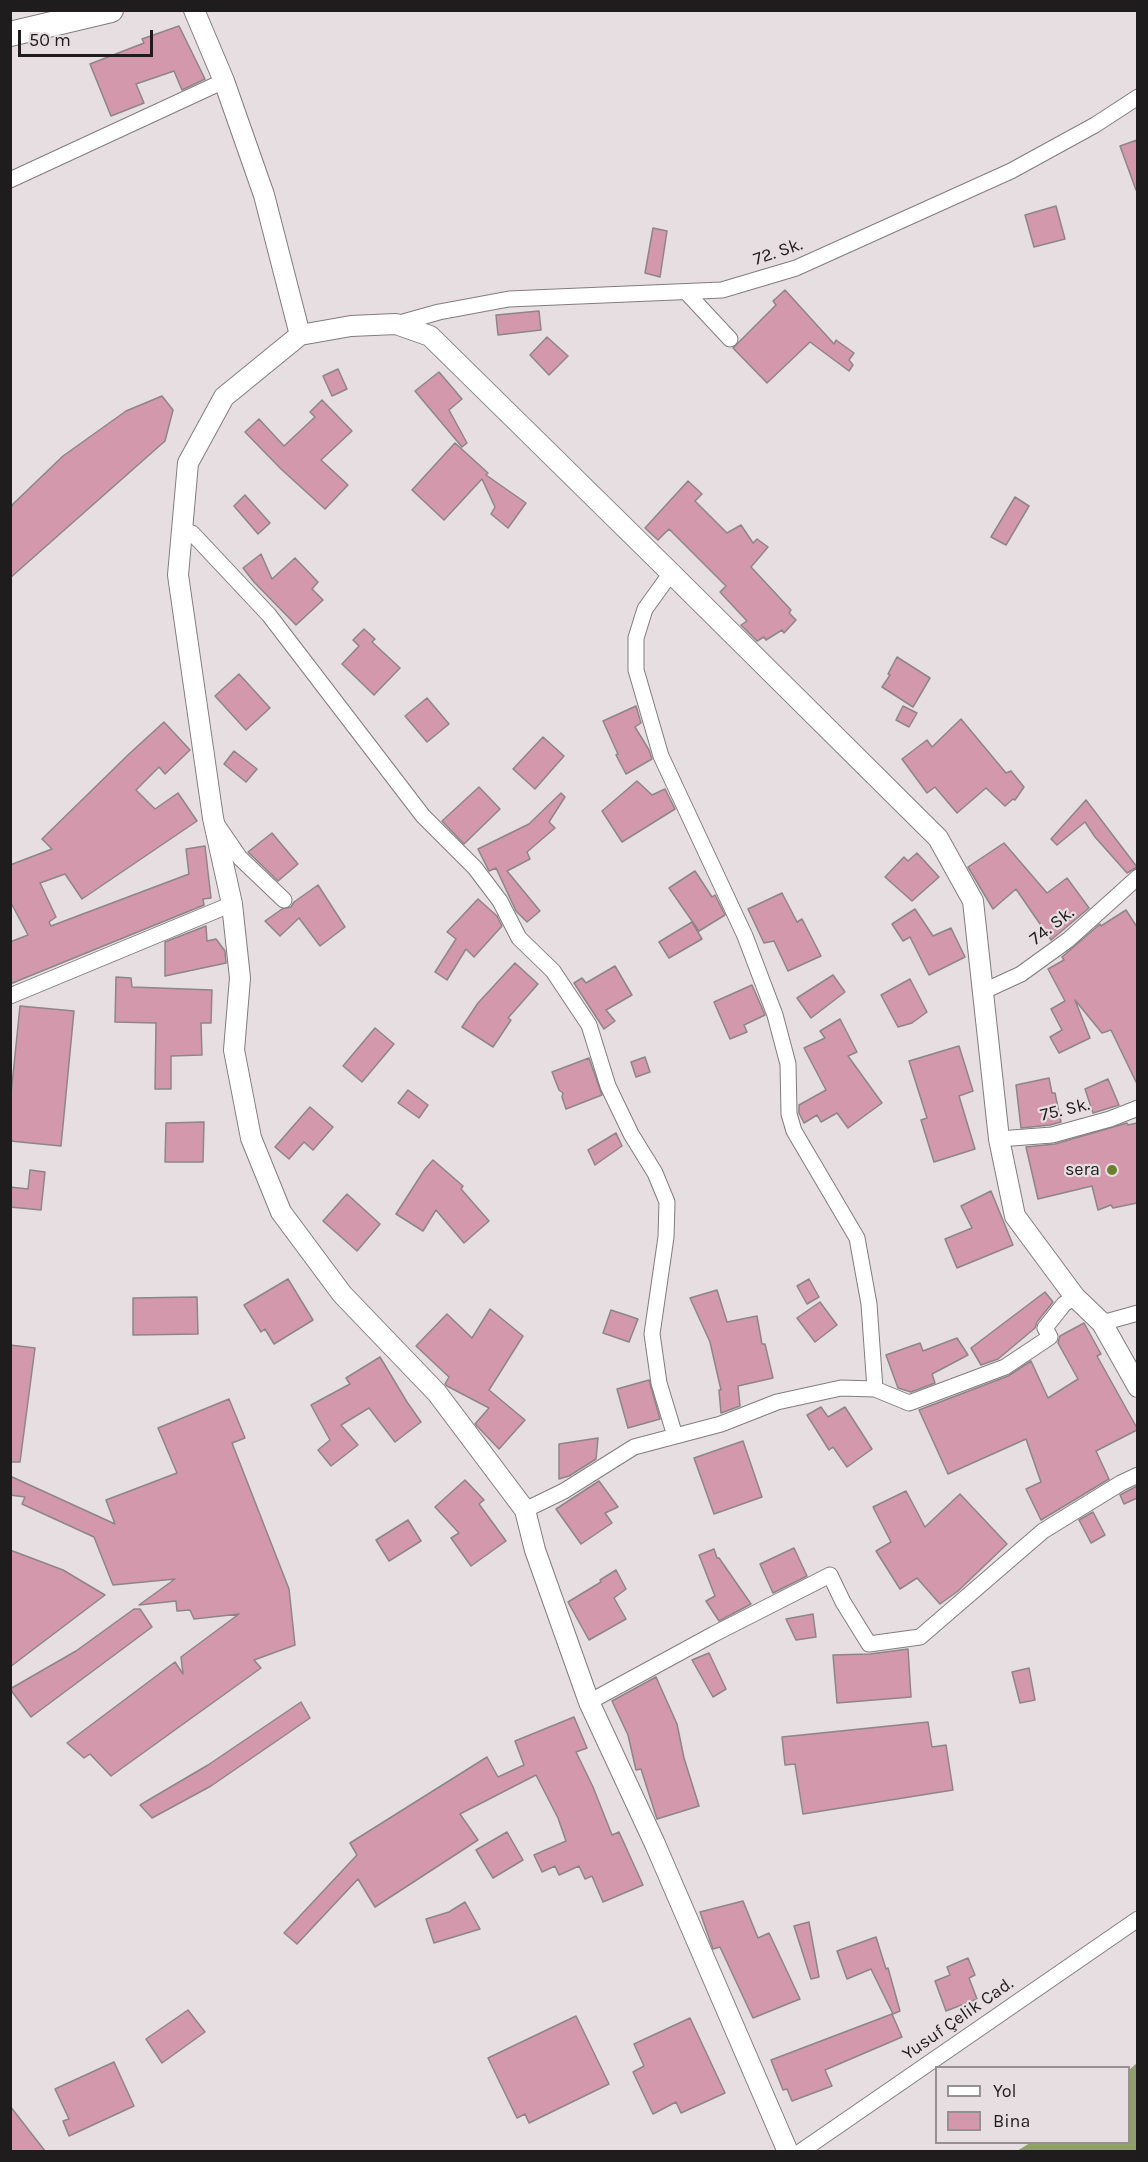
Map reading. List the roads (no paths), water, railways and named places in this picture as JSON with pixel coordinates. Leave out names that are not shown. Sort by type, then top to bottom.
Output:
[{"type":"main road","points":[[10,34],[111,10]]},
{"type":"street","points":[[194,10],[224,81],[264,195],[300,335]]},
{"type":"street","points":[[10,180],[224,81]]},
{"type":"street","name":"72. Sk.","points":[[396,324],[438,312],[509,299],[722,290],[796,268],[1011,171],[1095,125],[1137,98]]},
{"type":"street","points":[[687,293],[730,339]]},
{"type":"street","points":[[789,2151],[655,1844],[589,1702],[535,1550],[525,1510],[437,1393],[342,1294],[281,1212],[251,1138],[234,1050],[240,978],[232,904],[213,818],[178,575],[188,463],[224,397],[300,335],[351,326],[396,324],[430,336],[938,838],[972,901],[999,1139],[1016,1216],[1075,1297],[1101,1323],[1137,1387]]},
{"type":"street","points":[[183,530],[192,533],[268,615],[423,816],[475,868],[500,901],[519,938],[553,971],[589,1025],[608,1086],[631,1134],[655,1173],[667,1202],[666,1237],[652,1334],[659,1383],[675,1436]]},
{"type":"street","points":[[671,573],[645,609],[636,638],[636,670],[661,756],[745,936],[775,1014],[788,1064],[789,1114],[794,1131],[857,1238],[869,1304],[874,1389]]},
{"type":"street","points":[[213,818],[240,858],[284,900]]},
{"type":"street","name":"74. Sk.","points":[[982,992],[1022,974],[1068,940],[1137,878]]},
{"type":"street","points":[[10,996],[232,904]]},
{"type":"street","name":"75. Sk.","points":[[999,1139],[1052,1135],[1110,1119],[1137,1108]]},
{"type":"street","points":[[525,1510],[564,1491],[634,1447],[721,1424],[777,1402],[841,1388],[874,1389],[909,1403],[1005,1367],[1050,1336],[1045,1328],[1064,1304],[1075,1297]]},
{"type":"street","points":[[1101,1323],[1137,1313]]},
{"type":"street","points":[[589,1702],[714,1634],[830,1575],[843,1602],[869,1644],[920,1637],[1043,1531],[1121,1483],[1137,1476]]},
{"type":"street","name":"Yusuf Çelik Cad.","points":[[800,2151],[1137,1919]]},
{"type":"place","name":"sera","points":[[1112,1170]]}]
